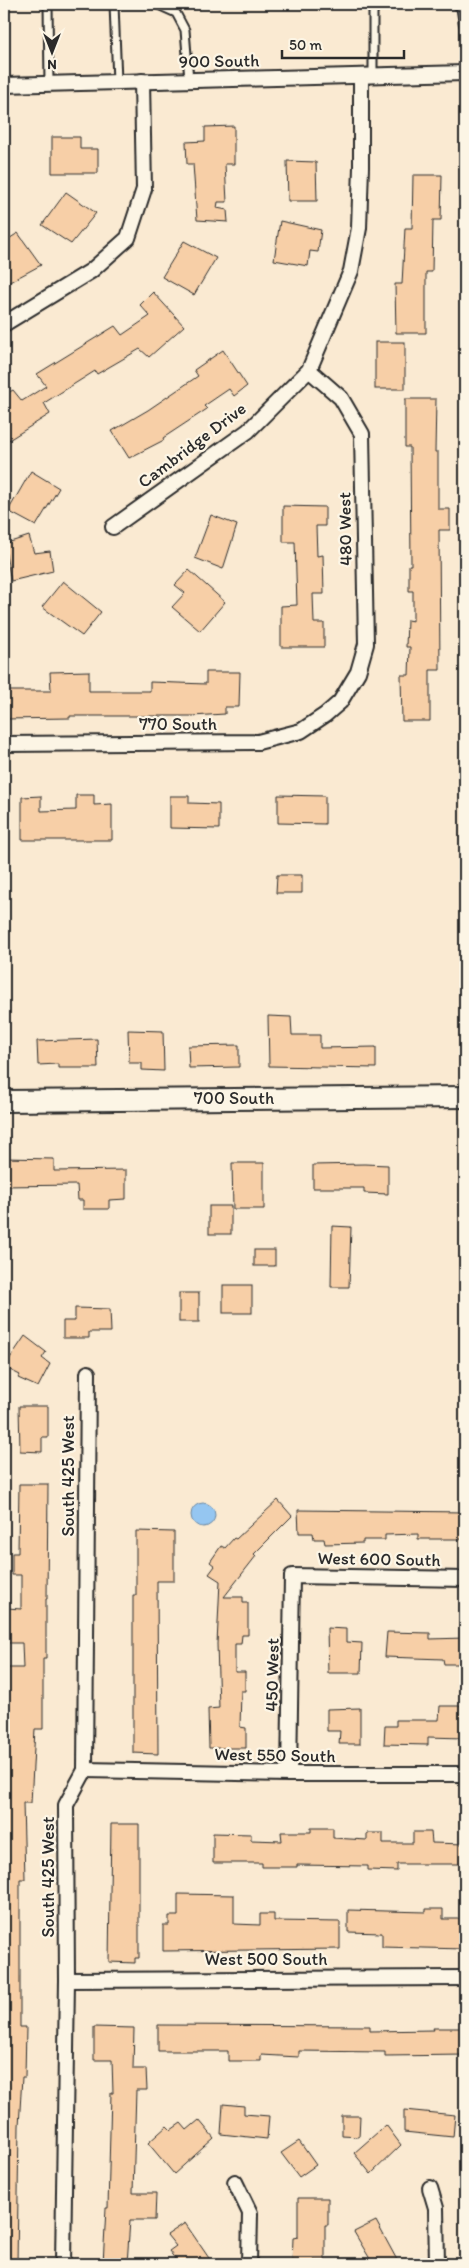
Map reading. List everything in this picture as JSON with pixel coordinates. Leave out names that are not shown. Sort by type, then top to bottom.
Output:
[{"type":"street","name":"900 South","points":[[4,85],[464,73]]},
{"type":"street","name":"Cambridge Drive","points":[[113,527],[248,431],[309,370],[350,271],[359,228],[367,75]]},
{"type":"street","points":[[4,324],[91,270],[128,238],[144,189],[142,81]]},
{"type":"street","name":"480 West","points":[[309,370],[341,398],[362,434],[366,644],[358,672],[340,702]]},
{"type":"street","name":"770 South","points":[[4,744],[258,742],[301,731],[340,702]]},
{"type":"street","name":"700 South","points":[[4,1101],[465,1097]]},
{"type":"street","name":"South 425 West","points":[[63,2264],[67,1980],[66,1806],[85,1770],[88,1373]]},
{"type":"street","name":"West 600 South","points":[[292,1576],[465,1579]]},
{"type":"street","name":"450 West","points":[[289,1774],[292,1576]]},
{"type":"street","name":"West 550 South","points":[[85,1770],[289,1774],[465,1774]]},
{"type":"street","name":"West 500 South","points":[[67,1980],[465,1978]]},
{"type":"street","points":[[235,2182],[250,2213],[249,2264]]},
{"type":"street","points":[[430,2188],[436,2208],[437,2264]]},
{"type":"lane","points":[[48,4],[49,84]]},
{"type":"lane","points":[[114,4],[117,82]]},
{"type":"lane","points":[[156,4],[176,13],[185,30],[189,80]]},
{"type":"lane","points":[[367,75],[373,13],[376,4]]},
{"type":"lane","points":[[456,4],[461,8],[464,28],[464,73]]},
{"type":"water","points":[[203,1503],[211,1507],[215,1515],[211,1523],[203,1527],[195,1523],[191,1515],[195,1507]]},
{"type":"building","points":[[234,126],[234,164],[225,164],[227,202],[218,202],[217,208],[227,210],[228,222],[197,220],[193,164],[187,164],[186,142],[205,141],[205,127]]},
{"type":"building","points":[[52,137],[80,137],[80,149],[98,149],[98,173],[52,173]]},
{"type":"building","points":[[287,161],[316,162],[317,201],[288,201]]},
{"type":"building","points":[[413,175],[442,175],[441,220],[433,220],[432,272],[426,272],[426,333],[396,333],[395,284],[402,284],[405,228],[412,228]]},
{"type":"building","points":[[66,192],[96,213],[71,244],[42,225]]},
{"type":"building","points":[[280,221],[321,230],[318,252],[310,251],[308,266],[274,260]]},
{"type":"building","points":[[18,233],[41,265],[4,285],[4,242]]},
{"type":"building","points":[[184,241],[216,258],[194,295],[162,277]]},
{"type":"building","points":[[153,292],[184,326],[149,357],[140,349],[97,374],[95,371],[44,403],[50,414],[4,443],[4,395],[13,390],[22,401],[46,386],[37,374],[115,326],[122,335],[150,316],[140,305]]},
{"type":"building","points":[[375,342],[405,342],[405,389],[375,389]]},
{"type":"building","points":[[223,350],[247,386],[234,396],[229,389],[204,406],[207,409],[163,438],[164,440],[129,458],[112,431],[148,410],[198,376],[194,370]]},
{"type":"building","points":[[405,399],[436,399],[435,452],[438,452],[438,509],[450,509],[450,530],[439,530],[440,670],[430,670],[430,721],[402,721],[401,675],[409,675],[410,647],[406,647],[407,620],[413,621],[413,591],[409,591],[409,565],[411,565],[410,447],[405,447]]},
{"type":"building","points":[[31,471],[59,488],[36,526],[8,511]]},
{"type":"building","points":[[283,506],[325,507],[325,526],[316,526],[317,556],[323,555],[324,594],[313,594],[314,623],[324,623],[324,647],[281,647],[281,606],[297,605],[295,542],[283,542]]},
{"type":"building","points":[[211,515],[237,525],[223,569],[195,558]]},
{"type":"building","points":[[29,536],[34,553],[50,551],[53,571],[11,581],[4,544]]},
{"type":"building","points":[[189,570],[225,602],[200,631],[172,607],[185,593],[175,585]]},
{"type":"building","points":[[63,581],[101,612],[82,636],[42,607]]},
{"type":"building","points":[[89,671],[89,691],[150,691],[150,682],[206,684],[206,672],[240,672],[239,707],[225,707],[225,714],[192,716],[70,716],[70,718],[4,719],[4,691],[51,691],[50,672]]},
{"type":"building","points":[[76,795],[94,795],[94,805],[112,804],[112,840],[22,840],[22,797],[41,796],[41,811],[76,810]]},
{"type":"building","points":[[278,795],[325,796],[325,824],[278,823]]},
{"type":"building","points":[[170,796],[189,796],[189,803],[219,804],[219,829],[170,828]]},
{"type":"building","points":[[277,875],[302,875],[302,893],[276,893]]},
{"type":"building","points":[[268,1016],[291,1017],[292,1035],[320,1035],[320,1048],[376,1047],[376,1068],[269,1066]]},
{"type":"building","points":[[128,1030],[163,1031],[164,1071],[142,1070],[142,1063],[129,1063]]},
{"type":"building","points":[[97,1039],[98,1068],[58,1068],[58,1064],[38,1065],[37,1041]]},
{"type":"building","points":[[239,1045],[239,1067],[189,1068],[188,1046]]},
{"type":"building","points":[[4,1158],[54,1159],[54,1171],[126,1170],[126,1199],[109,1200],[109,1209],[83,1209],[83,1200],[78,1200],[77,1185],[4,1186]]},
{"type":"building","points":[[232,1163],[264,1163],[264,1209],[233,1209]]},
{"type":"building","points":[[313,1165],[388,1165],[388,1194],[364,1193],[364,1188],[313,1188]]},
{"type":"building","points":[[209,1206],[231,1206],[231,1234],[209,1234]]},
{"type":"building","points":[[332,1226],[351,1227],[349,1287],[331,1287]]},
{"type":"building","points":[[254,1250],[275,1250],[275,1266],[254,1266]]},
{"type":"building","points":[[223,1285],[252,1285],[252,1313],[223,1313]]},
{"type":"building","points":[[179,1293],[199,1293],[199,1322],[179,1322]]},
{"type":"building","points":[[75,1308],[110,1309],[111,1332],[89,1332],[89,1338],[63,1338],[63,1321],[75,1321]]},
{"type":"building","points":[[25,1336],[46,1352],[42,1358],[50,1364],[38,1387],[18,1378],[20,1375],[4,1367]]},
{"type":"building","points":[[19,1406],[48,1406],[48,1437],[42,1437],[42,1452],[20,1451]]},
{"type":"building","points":[[19,1484],[48,1484],[46,1659],[43,1659],[43,1729],[35,1729],[31,1803],[23,1803],[25,1879],[20,1879],[20,2027],[26,2027],[25,2077],[22,2077],[19,2126],[17,2264],[4,2264],[4,1811],[6,1811],[8,1765],[4,1765],[4,1702],[7,1702],[5,1668],[23,1668],[22,1643],[8,1643],[7,1608],[21,1609],[21,1575],[12,1575],[12,1553],[18,1553]]},
{"type":"building","points":[[278,1500],[292,1516],[254,1554],[256,1556],[224,1597],[243,1597],[243,1603],[248,1603],[248,1635],[242,1635],[241,1644],[235,1644],[235,1672],[245,1672],[245,1691],[241,1691],[240,1727],[246,1728],[246,1748],[209,1748],[208,1709],[219,1708],[217,1644],[220,1581],[209,1574],[215,1566],[210,1562],[221,1546],[225,1548]]},
{"type":"building","points":[[298,1510],[465,1512],[465,1539],[418,1539],[418,1534],[385,1535],[385,1540],[363,1540],[363,1543],[325,1544],[324,1539],[314,1539],[313,1533],[299,1533]]},
{"type":"building","points":[[136,1531],[174,1532],[174,1581],[157,1581],[158,1754],[133,1753],[133,1595],[136,1595]]},
{"type":"building","points":[[327,1628],[346,1629],[346,1642],[362,1643],[361,1673],[328,1673]]},
{"type":"building","points":[[387,1632],[430,1633],[430,1639],[465,1638],[465,1664],[444,1664],[443,1659],[385,1657]]},
{"type":"building","points":[[440,1706],[464,1706],[465,1733],[463,1733],[463,1738],[428,1737],[428,1745],[384,1744],[385,1726],[396,1726],[396,1720],[439,1720]]},
{"type":"building","points":[[360,1708],[360,1744],[339,1744],[340,1731],[327,1731],[327,1709]]},
{"type":"building","points":[[111,1824],[139,1824],[139,1958],[135,1958],[135,1963],[109,1962]]},
{"type":"building","points":[[311,1828],[333,1828],[333,1838],[367,1840],[367,1833],[383,1833],[383,1843],[413,1843],[413,1832],[431,1832],[432,1843],[465,1844],[465,1864],[397,1864],[397,1871],[368,1870],[368,1866],[297,1865],[297,1867],[262,1867],[262,1863],[213,1863],[213,1833],[251,1834],[251,1840],[282,1841],[281,1832],[311,1832]]},
{"type":"building","points":[[178,1894],[234,1895],[234,1924],[260,1925],[260,1914],[274,1914],[274,1921],[340,1922],[340,1949],[163,1951],[163,1925],[169,1925],[169,1916],[178,1916]]},
{"type":"building","points":[[426,1909],[443,1909],[443,1919],[465,1919],[465,1949],[382,1947],[382,1933],[348,1932],[348,1910],[426,1912]]},
{"type":"building","points":[[158,2025],[370,2026],[370,2031],[465,2028],[465,2055],[385,2056],[385,2052],[299,2051],[299,2057],[261,2055],[261,2061],[228,2061],[228,2051],[158,2051]]},
{"type":"building","points":[[94,2027],[134,2028],[133,2069],[146,2069],[147,2090],[136,2090],[133,2193],[156,2193],[155,2220],[130,2220],[127,2264],[103,2264],[106,2208],[108,2208],[111,2093],[113,2093],[112,2060],[94,2060]]},
{"type":"building","points":[[223,2104],[244,2106],[244,2114],[269,2116],[267,2139],[221,2134]]},
{"type":"building","points":[[404,2110],[455,2115],[453,2137],[404,2132]]},
{"type":"building","points":[[342,2116],[360,2116],[359,2137],[342,2136]]},
{"type":"building","points":[[199,2120],[214,2138],[174,2174],[148,2143],[167,2126],[171,2130],[181,2123],[187,2130]]},
{"type":"building","points":[[386,2125],[401,2145],[371,2174],[354,2153]]},
{"type":"building","points":[[299,2141],[316,2165],[299,2177],[281,2153]]},
{"type":"building","points":[[298,2198],[328,2198],[328,2225],[325,2225],[325,2260],[314,2260],[314,2264],[292,2264],[293,2238],[298,2237]]},
{"type":"building","points":[[376,2221],[397,2260],[388,2264],[373,2264],[354,2232]]},
{"type":"building","points":[[185,2223],[213,2264],[179,2264],[169,2251],[176,2246],[167,2235]]}]
